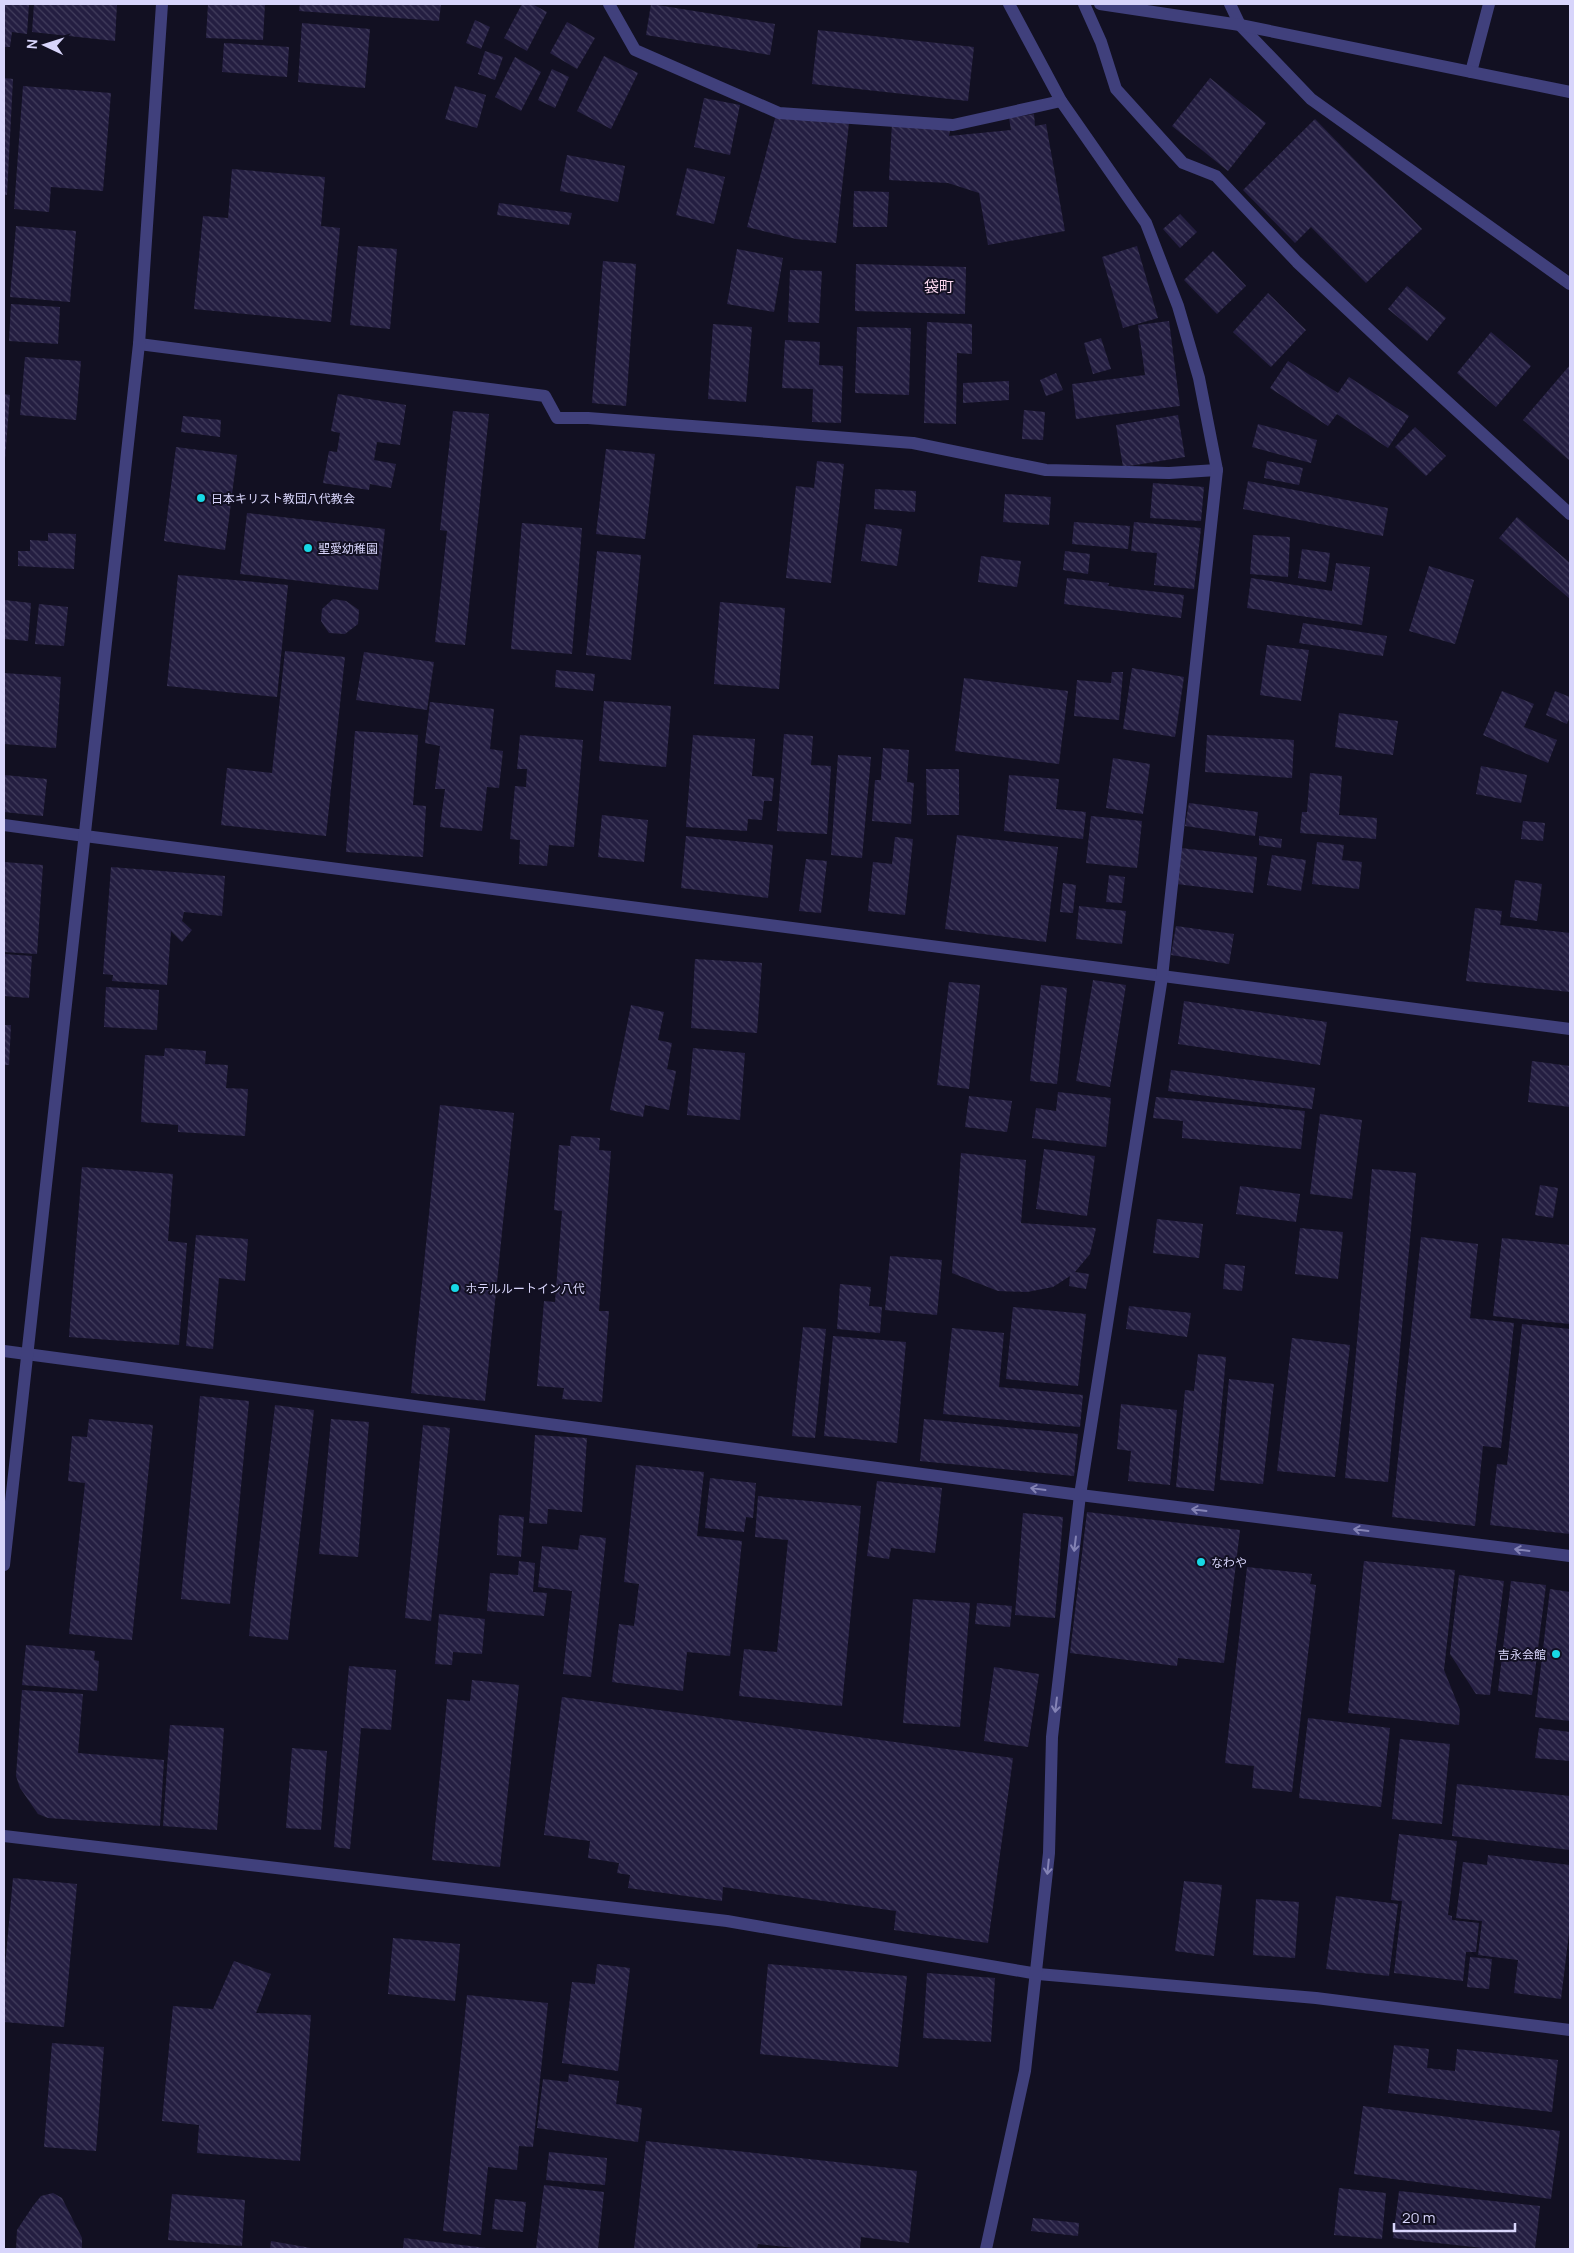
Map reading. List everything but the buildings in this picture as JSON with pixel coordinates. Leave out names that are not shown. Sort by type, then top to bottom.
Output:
[{"type":"street","points":[[4,1565],[139,344],[162,4]]},
{"type":"street","points":[[609,4],[635,50],[780,113],[952,125],[1061,101]]},
{"type":"street","points":[[986,2249],[1025,2071],[1038,1974],[1049,1853],[1052,1736],[1080,1495],[1162,977],[1217,470],[1199,378],[1178,306],[1146,223],[1061,101],[1009,4]]},
{"type":"street","points":[[1084,4],[1100,42],[1116,89],[1183,163],[1216,176],[1304,268],[1570,514]]},
{"type":"street","points":[[1100,4],[1240,25],[1570,92]]},
{"type":"street","points":[[1230,4],[1240,25],[1311,99],[1570,284]]},
{"type":"street","points":[[1470,72],[1488,4]]},
{"type":"street","points":[[139,344],[545,396],[557,418],[588,418],[913,444],[1046,470],[1169,473],[1217,470]]},
{"type":"street","points":[[4,826],[1570,1029]]},
{"type":"street","points":[[4,1351],[1080,1495],[1570,1556]]},
{"type":"street","points":[[4,1836],[727,1920],[1038,1974],[1316,1998],[1570,2030]]},
{"type":"place","name":"日本キリスト教団八代教会","points":[[201,498]]},
{"type":"place","name":"聖愛幼稚園","points":[[308,548]]},
{"type":"place","name":"ホテルルートイン八代","points":[[455,1288]]},
{"type":"place","name":"なわや","points":[[1201,1562]]},
{"type":"place","name":"吉永会館","points":[[1556,1654]]},
{"type":"district","name":"袋町","points":[[939,286]]}]
